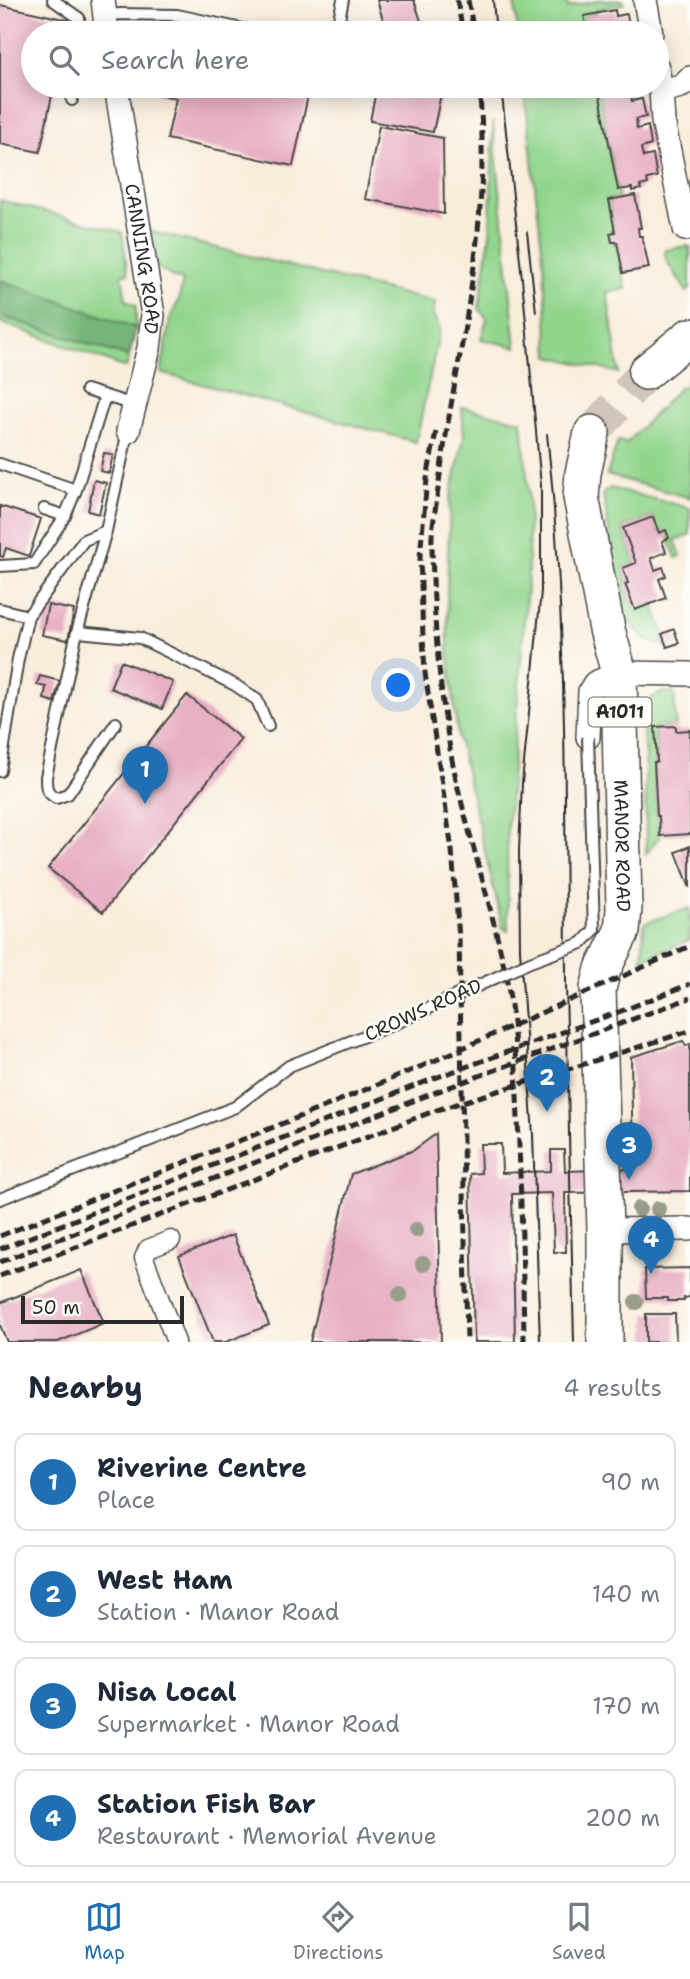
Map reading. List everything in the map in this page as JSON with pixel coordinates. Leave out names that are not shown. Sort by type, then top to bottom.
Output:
[{"type":"main road","points":[[646,372],[690,336]]},
{"type":"main road","name":"MANOR ROAD","points":[[592,433],[581,497],[607,629],[619,673],[624,909],[622,931],[603,969],[598,989],[605,1230],[605,1342]]},
{"type":"street","points":[[645,0],[649,21]]},
{"type":"street","points":[[669,89],[681,86],[690,78]]},
{"type":"street","name":"CANNING ROAD","points":[[118,98],[153,315],[149,348],[128,431]]},
{"type":"street","points":[[661,98],[682,229]]},
{"type":"street","points":[[619,673],[690,674]]},
{"type":"street","name":"CROWS ROAD","points":[[588,729],[590,691],[595,683],[619,673]]},
{"type":"street","points":[[605,1230],[690,1229]]},
{"type":"street","points":[[171,1240],[148,1249],[144,1258],[176,1342]]},
{"type":"lane","points":[[53,0],[79,18],[79,21]]},
{"type":"lane","points":[[339,21],[343,0]]},
{"type":"lane","points":[[105,16],[177,15],[205,21]]},
{"type":"lane","points":[[86,390],[134,405]]},
{"type":"lane","points":[[0,566],[34,564],[65,516],[76,490],[105,396]]},
{"type":"lane","points":[[116,723],[68,794],[56,799],[50,794],[46,790],[46,776],[78,632],[106,531],[128,431]]},
{"type":"lane","points":[[0,464],[76,490]]},
{"type":"lane","points":[[44,509],[65,516]]},
{"type":"lane","points":[[0,771],[18,659],[28,616],[84,540],[106,531]]},
{"type":"lane","points":[[0,609],[28,616]]},
{"type":"lane","points":[[78,632],[140,638],[235,685],[257,700],[268,726]]},
{"type":"lane","name":"CROWS ROAD","points":[[0,1199],[234,1107],[289,1066],[394,1024],[530,962],[582,943],[594,930],[588,729]]},
{"type":"green space","points":[[514,0],[568,0],[567,7],[601,0],[623,0],[624,4],[597,9],[597,13],[585,16],[586,21],[517,21]]},
{"type":"green space","points":[[525,98],[600,98],[619,198],[609,200],[615,232],[610,234],[612,242],[617,242],[626,289],[607,292],[619,373],[549,356],[544,267]]},
{"type":"green space","points":[[493,122],[516,347],[481,339],[487,319],[479,309],[490,234]]},
{"type":"green space","points":[[0,200],[122,232],[128,274],[122,274],[126,300],[136,305],[136,328],[126,368],[0,322]]},
{"type":"green space","points":[[149,231],[435,302],[433,315],[440,329],[416,442],[161,373],[170,319],[179,299],[183,280],[174,278],[157,267]]},
{"type":"green space","points":[[690,247],[690,289],[687,292],[666,260],[665,250]]},
{"type":"green space","points":[[0,280],[136,328],[129,357],[0,316]]},
{"type":"green space","points":[[690,378],[690,498],[607,475],[618,441],[627,443]]},
{"type":"green space","points":[[462,407],[522,421],[529,497],[528,574],[507,831],[508,931],[503,928],[458,738],[448,649],[450,500],[464,437]]},
{"type":"green space","points":[[610,488],[690,508],[690,535],[675,540],[681,556],[676,558],[666,531],[659,533],[653,517],[623,528],[636,563],[623,568],[635,609],[653,603],[667,647],[645,640],[626,618],[616,577],[603,493]]},
{"type":"green space","points":[[663,692],[674,692],[676,726],[655,727],[657,762],[654,763],[660,836],[646,854],[643,708],[651,698]]},
{"type":"green space","points":[[690,908],[690,940],[642,959],[644,923]]},
{"type":"building","points":[[377,0],[414,0],[421,21],[383,21]]},
{"type":"building","points":[[0,5],[68,20],[21,21],[21,98],[51,98],[40,152],[0,144]]},
{"type":"building","points":[[615,10],[616,16],[627,14],[628,21],[585,21],[584,16]]},
{"type":"building","points":[[176,98],[307,98],[293,166],[167,139]]},
{"type":"building","points":[[375,98],[440,98],[433,132],[370,121]]},
{"type":"building","points":[[600,98],[631,98],[632,101],[642,99],[646,117],[636,119],[637,129],[648,126],[651,145],[641,148],[643,157],[653,155],[657,177],[647,179],[648,184],[640,186],[641,189],[618,190]]},
{"type":"building","points":[[379,126],[443,138],[444,214],[365,199]]},
{"type":"building","points":[[635,195],[641,228],[638,228],[639,236],[642,236],[649,268],[623,273],[617,242],[612,242],[610,233],[615,232],[609,200]]},
{"type":"building","points":[[104,453],[113,455],[109,473],[100,471]]},
{"type":"building","points":[[94,480],[106,483],[99,514],[88,511]]},
{"type":"building","points":[[0,506],[41,519],[29,556],[6,548],[3,557],[0,556]]},
{"type":"building","points":[[653,517],[659,533],[666,530],[669,538],[662,541],[666,552],[651,558],[655,570],[663,567],[666,576],[659,579],[666,598],[635,610],[625,584],[628,583],[623,568],[636,563],[623,528]]},
{"type":"building","points":[[48,605],[74,610],[68,640],[42,635]]},
{"type":"building","points":[[674,629],[679,643],[667,647],[662,634]]},
{"type":"building","points":[[121,661],[173,682],[162,709],[110,688]]},
{"type":"building","points":[[40,676],[60,681],[54,702],[44,699],[46,687],[37,685]]},
{"type":"building","points":[[187,695],[241,739],[103,912],[48,868]]},
{"type":"building","points":[[676,726],[676,731],[690,730],[690,834],[660,836],[654,762],[657,762],[655,727]]},
{"type":"building","points":[[690,846],[690,888],[676,852]]},
{"type":"building","points":[[683,1041],[686,1046],[690,1044],[690,1191],[565,1193],[566,1252],[554,1252],[552,1193],[512,1194],[515,1342],[474,1342],[470,1174],[481,1173],[480,1144],[501,1144],[502,1173],[551,1171],[551,1150],[564,1150],[565,1171],[633,1169],[631,1057]]},
{"type":"building","points":[[436,1134],[441,1342],[310,1342],[351,1174],[414,1150]]},
{"type":"building","points":[[233,1235],[269,1325],[226,1342],[213,1342],[179,1256]]},
{"type":"building","points":[[690,1268],[690,1297],[684,1298],[684,1301],[646,1298],[645,1269]]},
{"type":"building","points":[[81,1270],[104,1323],[58,1342],[7,1342],[0,1325],[0,1303]]},
{"type":"building","points":[[646,1314],[675,1314],[676,1342],[646,1342]]},
{"type":"tunnel","points":[[592,433],[646,372]]},
{"type":"tram line","points":[[493,0],[495,21]]},
{"type":"tram line","points":[[502,98],[541,486],[541,591],[522,783],[519,850],[520,950],[533,1135],[540,1342]]},
{"type":"tram line","points":[[527,232],[536,312]]},
{"type":"tram line","points":[[547,434],[562,639],[574,1342]]},
{"type":"railway","points":[[457,0],[461,21]]},
{"type":"railway","points":[[468,0],[472,21]]},
{"type":"railway","points":[[480,98],[482,161],[478,235],[433,522],[433,577],[439,668],[452,758],[499,945],[512,1013],[516,1058],[524,1342]]},
{"type":"railway","points":[[436,432],[427,479],[420,557],[425,673],[452,850],[459,938],[467,1342]]},
{"type":"railway","points":[[0,1236],[434,1061],[690,946]]},
{"type":"railway","points":[[0,1249],[435,1078],[690,984]]},
{"type":"railway","points":[[0,1262],[436,1092],[690,998]]},
{"type":"railway","points":[[0,1276],[437,1110],[690,1031]]},
{"type":"place","name":"Riverine Centre","points":[[145,804]]},
{"type":"place","name":"West Ham","points":[[547,1112]]},
{"type":"place","name":"Nisa Local","points":[[629,1180]]},
{"type":"place","name":"Station Fish Bar","points":[[651,1274]]}]
